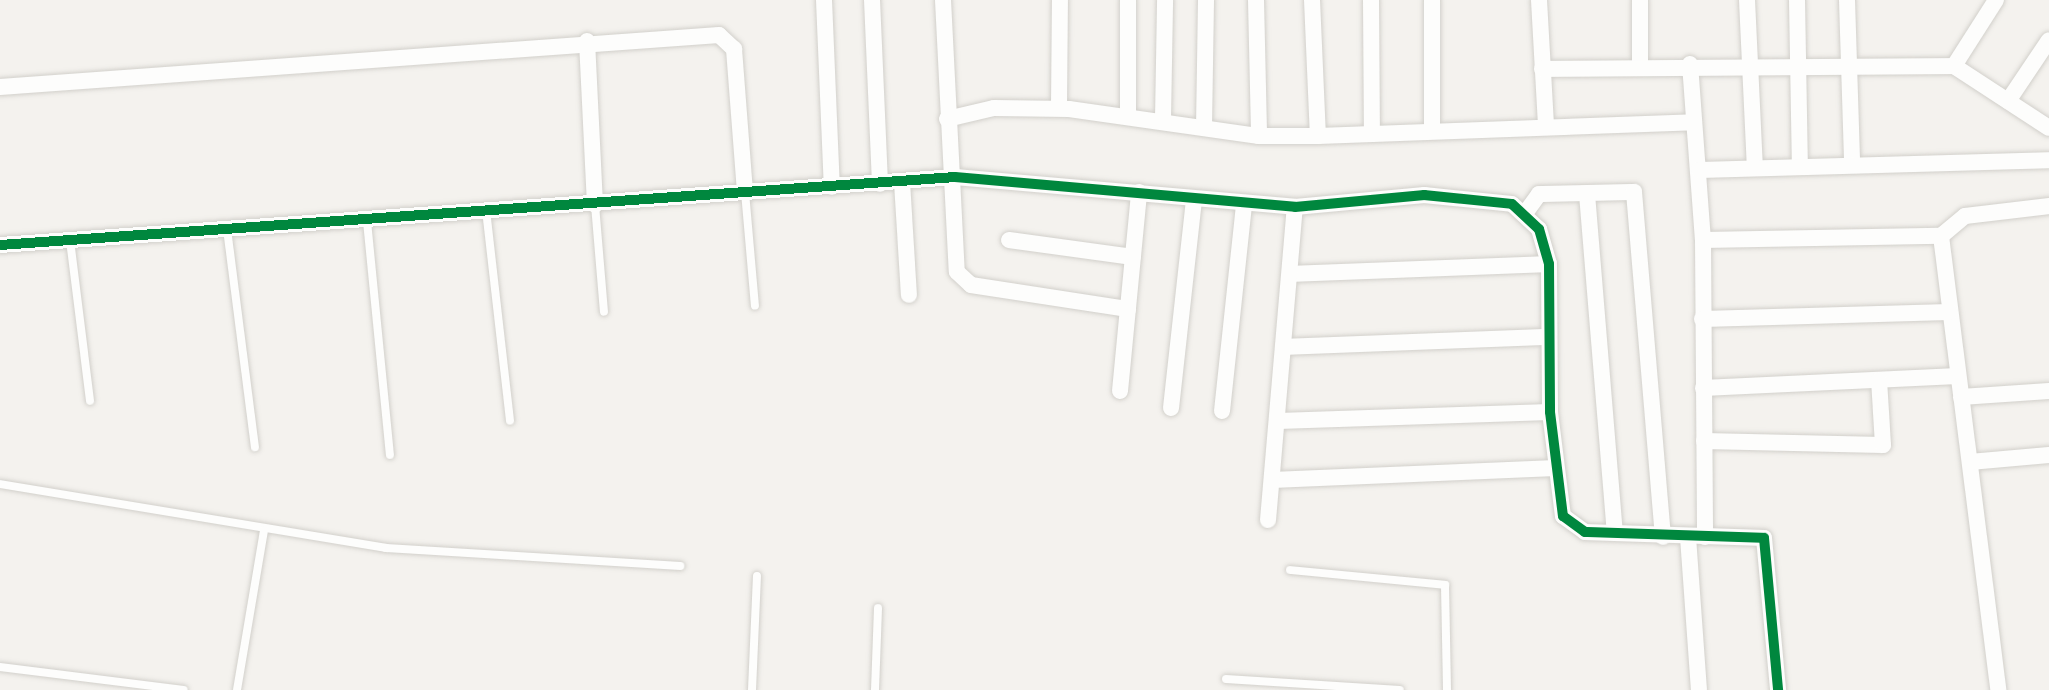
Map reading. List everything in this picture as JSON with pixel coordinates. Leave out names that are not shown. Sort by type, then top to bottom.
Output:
[{"type":"street","points":[[824,0],[832,187]]},
{"type":"street","points":[[872,0],[880,184]]},
{"type":"street","points":[[943,0],[947,119],[955,177],[953,256],[962,279],[1128,309]]},
{"type":"street","points":[[1059,108],[1060,0]]},
{"type":"street","points":[[1128,0],[1128,115]]},
{"type":"street","points":[[1163,119],[1165,0]]},
{"type":"street","points":[[1204,128],[1206,0]]},
{"type":"street","points":[[1256,0],[1259,136]]},
{"type":"street","points":[[1312,0],[1318,136]]},
{"type":"street","points":[[1371,0],[1372,134]]},
{"type":"street","points":[[1432,0],[1432,131]]},
{"type":"street","points":[[1539,0],[1546,127]]},
{"type":"street","points":[[1640,0],[1640,67]]},
{"type":"street","points":[[1747,0],[1755,167]]},
{"type":"street","points":[[1797,0],[1795,67],[1800,165]]},
{"type":"street","points":[[1847,0],[1846,67],[1852,163]]},
{"type":"street","points":[[1954,66],[1996,0]]},
{"type":"street","points":[[0,87],[587,41],[711,35],[728,41],[745,191]]},
{"type":"street","points":[[2008,101],[2049,40]]},
{"type":"street","points":[[587,41],[595,205]]},
{"type":"street","points":[[1542,69],[1690,64],[1954,66],[2049,127]]},
{"type":"street","points":[[1690,64],[1703,240],[1704,441],[1697,537],[1699,690]]},
{"type":"street","points":[[947,119],[994,108],[1059,108],[1163,119],[1259,136],[1694,122]]},
{"type":"street","points":[[1699,170],[1852,163],[2049,160]]},
{"type":"street","points":[[0,245],[955,177],[1139,192],[1244,205],[1295,207],[1449,196],[1497,200],[1526,212],[1549,264],[1550,412],[1556,468],[1568,526],[1663,537],[1764,538],[1778,690]]},
{"type":"street","points":[[902,182],[909,295]]},
{"type":"street","points":[[1120,391],[1139,192]]},
{"type":"street","points":[[1526,212],[1539,194],[1634,192],[1663,537]]},
{"type":"street","points":[[1587,194],[1615,533]]},
{"type":"street","points":[[1171,408],[1194,199]]},
{"type":"street","points":[[1222,411],[1244,205]]},
{"type":"street","points":[[1703,240],[1941,236],[1965,216],[2049,206]]},
{"type":"street","points":[[1268,520],[1295,207]]},
{"type":"street","points":[[1941,236],[1998,690]]},
{"type":"street","points":[[1009,240],[1133,257]]},
{"type":"street","points":[[1290,274],[1549,264]]},
{"type":"street","points":[[1702,319],[1950,312]]},
{"type":"street","points":[[1283,347],[1549,337]]},
{"type":"street","points":[[1703,388],[1958,376]]},
{"type":"street","points":[[1704,441],[1883,445],[1879,380]]},
{"type":"street","points":[[1961,397],[2049,391]]},
{"type":"street","points":[[1278,421],[1550,412]]},
{"type":"street","points":[[1970,462],[2049,455]]},
{"type":"street","points":[[1272,480],[1556,468]]},
{"type":"lane","points":[[745,191],[755,306]]},
{"type":"lane","points":[[595,205],[604,312]]},
{"type":"lane","points":[[485,209],[510,421]]},
{"type":"lane","points":[[367,221],[390,455]]},
{"type":"lane","points":[[227,228],[255,447]]},
{"type":"lane","points":[[70,239],[90,401]]},
{"type":"lane","points":[[0,484],[264,530],[488,558],[680,566]]},
{"type":"lane","points":[[237,690],[264,530]]},
{"type":"lane","points":[[1290,570],[1445,585],[1447,690]]},
{"type":"lane","points":[[752,690],[757,576]]},
{"type":"lane","points":[[875,690],[878,608]]},
{"type":"lane","points":[[0,667],[184,690]]},
{"type":"lane","points":[[1226,679],[1400,690]]},
{"type":"cycle path","points":[[0,245],[955,177],[1295,207],[1424,195],[1512,204],[1539,229],[1549,264],[1550,412],[1563,516],[1585,532],[1764,538],[1778,690]]}]
